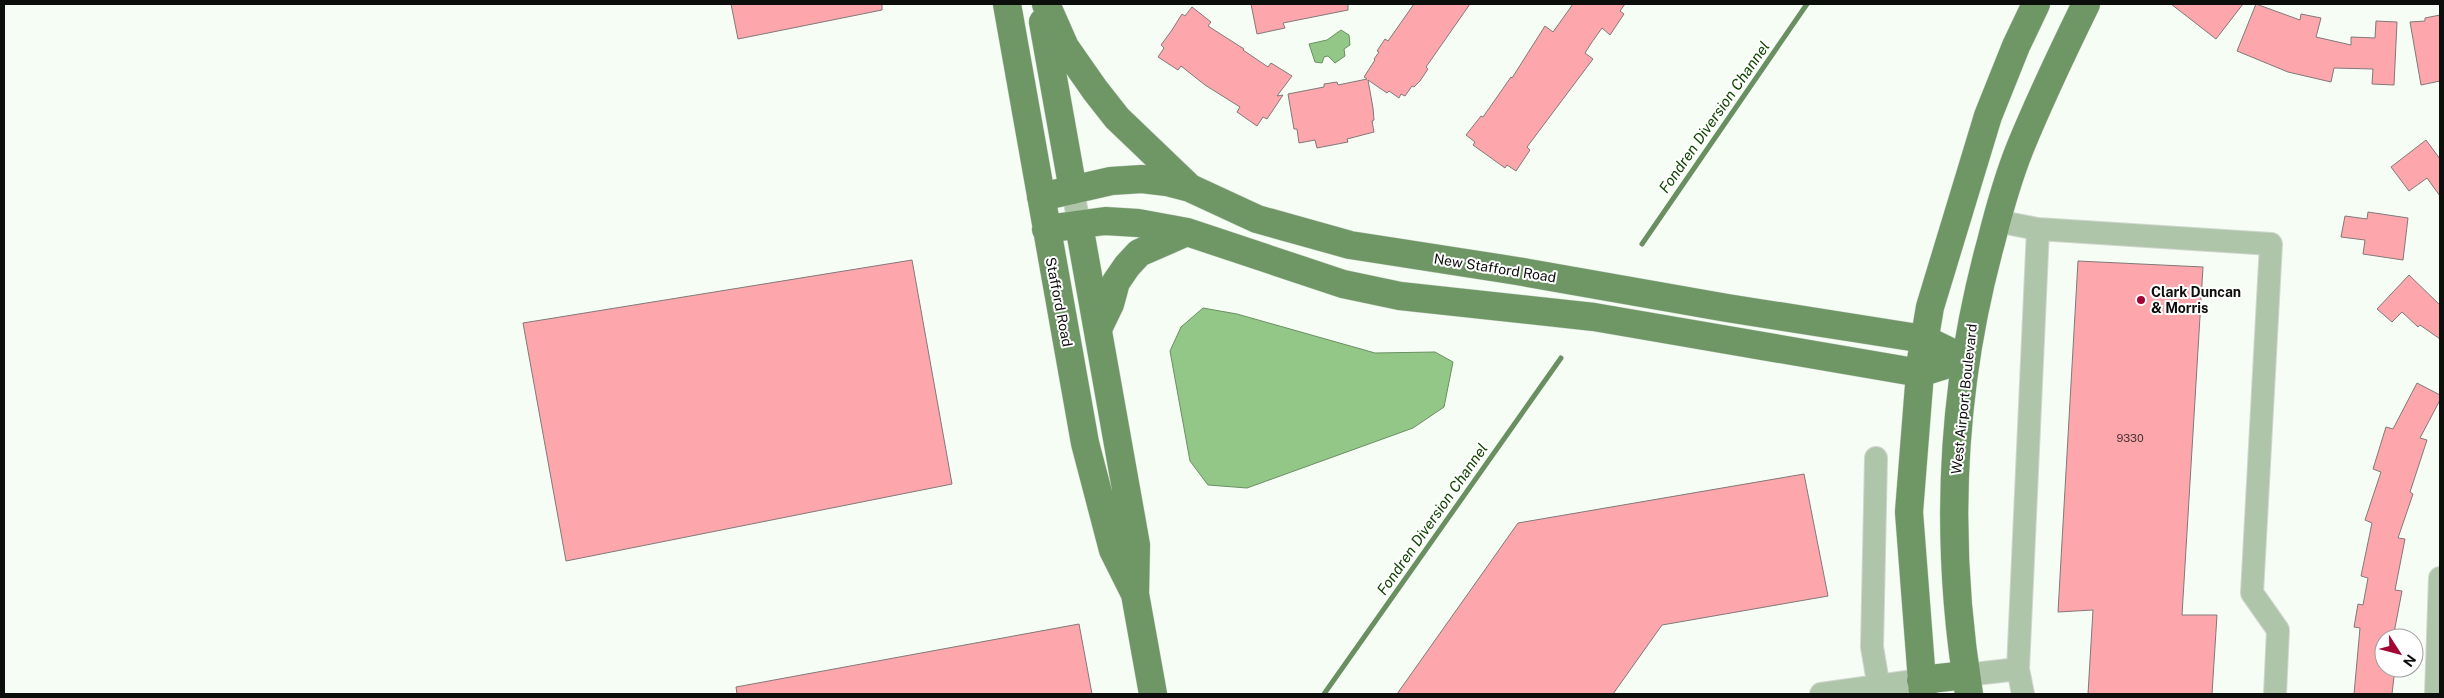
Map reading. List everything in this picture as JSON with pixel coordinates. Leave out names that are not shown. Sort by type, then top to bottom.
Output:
[{"type":"main road","name":"Stafford Road","points":[[1007,4],[1085,443],[1113,550],[1135,594]]},
{"type":"main road","points":[[1039,4],[1073,190]]},
{"type":"main road","points":[[1046,4],[1065,47],[1095,90],[1117,118],[1190,188]]},
{"type":"main road","points":[[1968,684],[1922,687],[1909,512],[1920,373],[1930,307],[1988,116],[2016,46],[2036,4]]},
{"type":"main road","name":"West Airport Boulevard","points":[[1968,684],[1956,590],[1954,502],[1958,418],[1965,359],[1975,301],[1996,222],[2020,149],[2064,48],[2086,4]]},
{"type":"main road","name":"New Stafford Road","points":[[1041,197],[1111,181],[1142,179],[1190,188],[1257,219],[1350,245],[1924,339],[1965,359]]},
{"type":"main road","points":[[1046,229],[1105,221],[1138,223],[1187,232],[1343,284],[1400,296],[1594,317],[1920,373],[1965,359]]},
{"type":"main road","name":"Stafford Road","points":[[1079,225],[1136,545],[1135,594],[1153,694]]},
{"type":"main road","points":[[1098,328],[1110,304],[1116,282],[1126,266],[1139,253],[1187,232]]},
{"type":"main road","points":[[1343,284],[1350,245]]},
{"type":"street","points":[[1073,190],[1079,225]]},
{"type":"street","points":[[1996,222],[2038,229],[2271,244],[2252,593],[2278,630],[2275,694]]},
{"type":"street","points":[[2023,694],[2018,668],[2038,229]]},
{"type":"street","points":[[1876,458],[1872,646],[1880,690]]},
{"type":"street","points":[[2436,694],[2440,578]]},
{"type":"street","points":[[1968,684],[2018,668]]},
{"type":"street","points":[[1821,694],[1922,687]]},
{"type":"shaded area","points":[[1341,30],[1349,35],[1350,45],[1344,49],[1345,56],[1335,63],[1328,56],[1324,57],[1322,63],[1315,62],[1309,44],[1327,40]]},
{"type":"shaded area","points":[[1203,308],[1237,314],[1375,353],[1435,352],[1453,362],[1444,407],[1413,428],[1247,488],[1208,485],[1190,461],[1170,351],[1181,327]]},
{"type":"building","points":[[731,4],[882,4],[882,10],[738,39]]},
{"type":"building","points":[[1251,4],[1348,4],[1348,10],[1283,23],[1285,28],[1257,34]]},
{"type":"building","points":[[1414,4],[1470,4],[1426,67],[1428,69],[1420,81],[1414,87],[1412,86],[1405,96],[1401,94],[1399,98],[1389,91],[1387,93],[1368,80],[1373,108],[1374,120],[1372,121],[1374,132],[1347,139],[1348,142],[1317,148],[1315,140],[1299,143],[1297,129],[1294,129],[1288,94],[1324,87],[1324,84],[1337,82],[1338,85],[1367,79],[1364,77],[1379,52],[1377,51],[1385,39],[1388,41]]},
{"type":"building","points":[[1573,4],[1625,4],[1620,11],[1624,14],[1610,35],[1602,28],[1592,42],[1585,53],[1593,59],[1527,147],[1530,150],[1516,171],[1507,165],[1505,168],[1473,145],[1475,142],[1466,135],[1481,116],[1483,117],[1512,78],[1545,26],[1553,32]]},
{"type":"building","points":[[2171,4],[2243,4],[2216,39]]},
{"type":"building","points":[[2256,4],[2300,20],[2301,14],[2321,18],[2316,37],[2351,45],[2351,37],[2375,38],[2376,21],[2397,22],[2394,85],[2372,84],[2373,69],[2334,68],[2331,82],[2288,72],[2237,51]]},
{"type":"building","points":[[1192,7],[1211,22],[1208,26],[1268,67],[1271,63],[1292,76],[1277,96],[1283,95],[1267,119],[1263,117],[1257,126],[1237,112],[1240,107],[1205,85],[1181,66],[1178,70],[1158,57],[1164,48],[1161,45],[1182,14],[1185,16]]},
{"type":"building","points":[[2440,15],[2440,81],[2421,85],[2410,22],[2425,21],[2425,18]]},
{"type":"building","points":[[2426,140],[2440,159],[2440,196],[2427,178],[2409,191],[2391,167]]},
{"type":"building","points":[[2368,212],[2408,218],[2403,260],[2363,254],[2365,240],[2341,237],[2345,216],[2367,219]]},
{"type":"building","points":[[912,260],[952,484],[566,561],[523,323]]},
{"type":"building","points":[[2078,261],[2203,267],[2182,615],[2217,615],[2212,694],[2088,694],[2093,610],[2058,612]]},
{"type":"building","points":[[2409,275],[2440,305],[2440,339],[2420,325],[2418,327],[2402,312],[2392,322],[2377,309]]},
{"type":"building","points":[[2417,383],[2440,395],[2440,400],[2420,438],[2427,440],[2410,492],[2413,494],[2398,538],[2405,539],[2395,590],[2402,591],[2395,628],[2374,628],[2374,678],[2394,678],[2392,694],[2354,694],[2360,628],[2354,627],[2358,604],[2363,605],[2368,578],[2361,576],[2372,523],[2365,520],[2381,472],[2373,469],[2386,427],[2393,429]]},
{"type":"building","points":[[1804,474],[1828,596],[1662,625],[1613,694],[1397,694],[1518,523]]},
{"type":"building","points":[[1079,624],[1092,694],[737,694],[736,687]]},
{"type":"waterway","name":"Fondren Diversion Channel","points":[[1642,244],[1807,4]]},
{"type":"waterway","name":"Fondren Diversion Channel","points":[[1324,694],[1561,358]]},
{"type":"place","name":"Clark Duncan & Morris","points":[[2141,300]]}]
